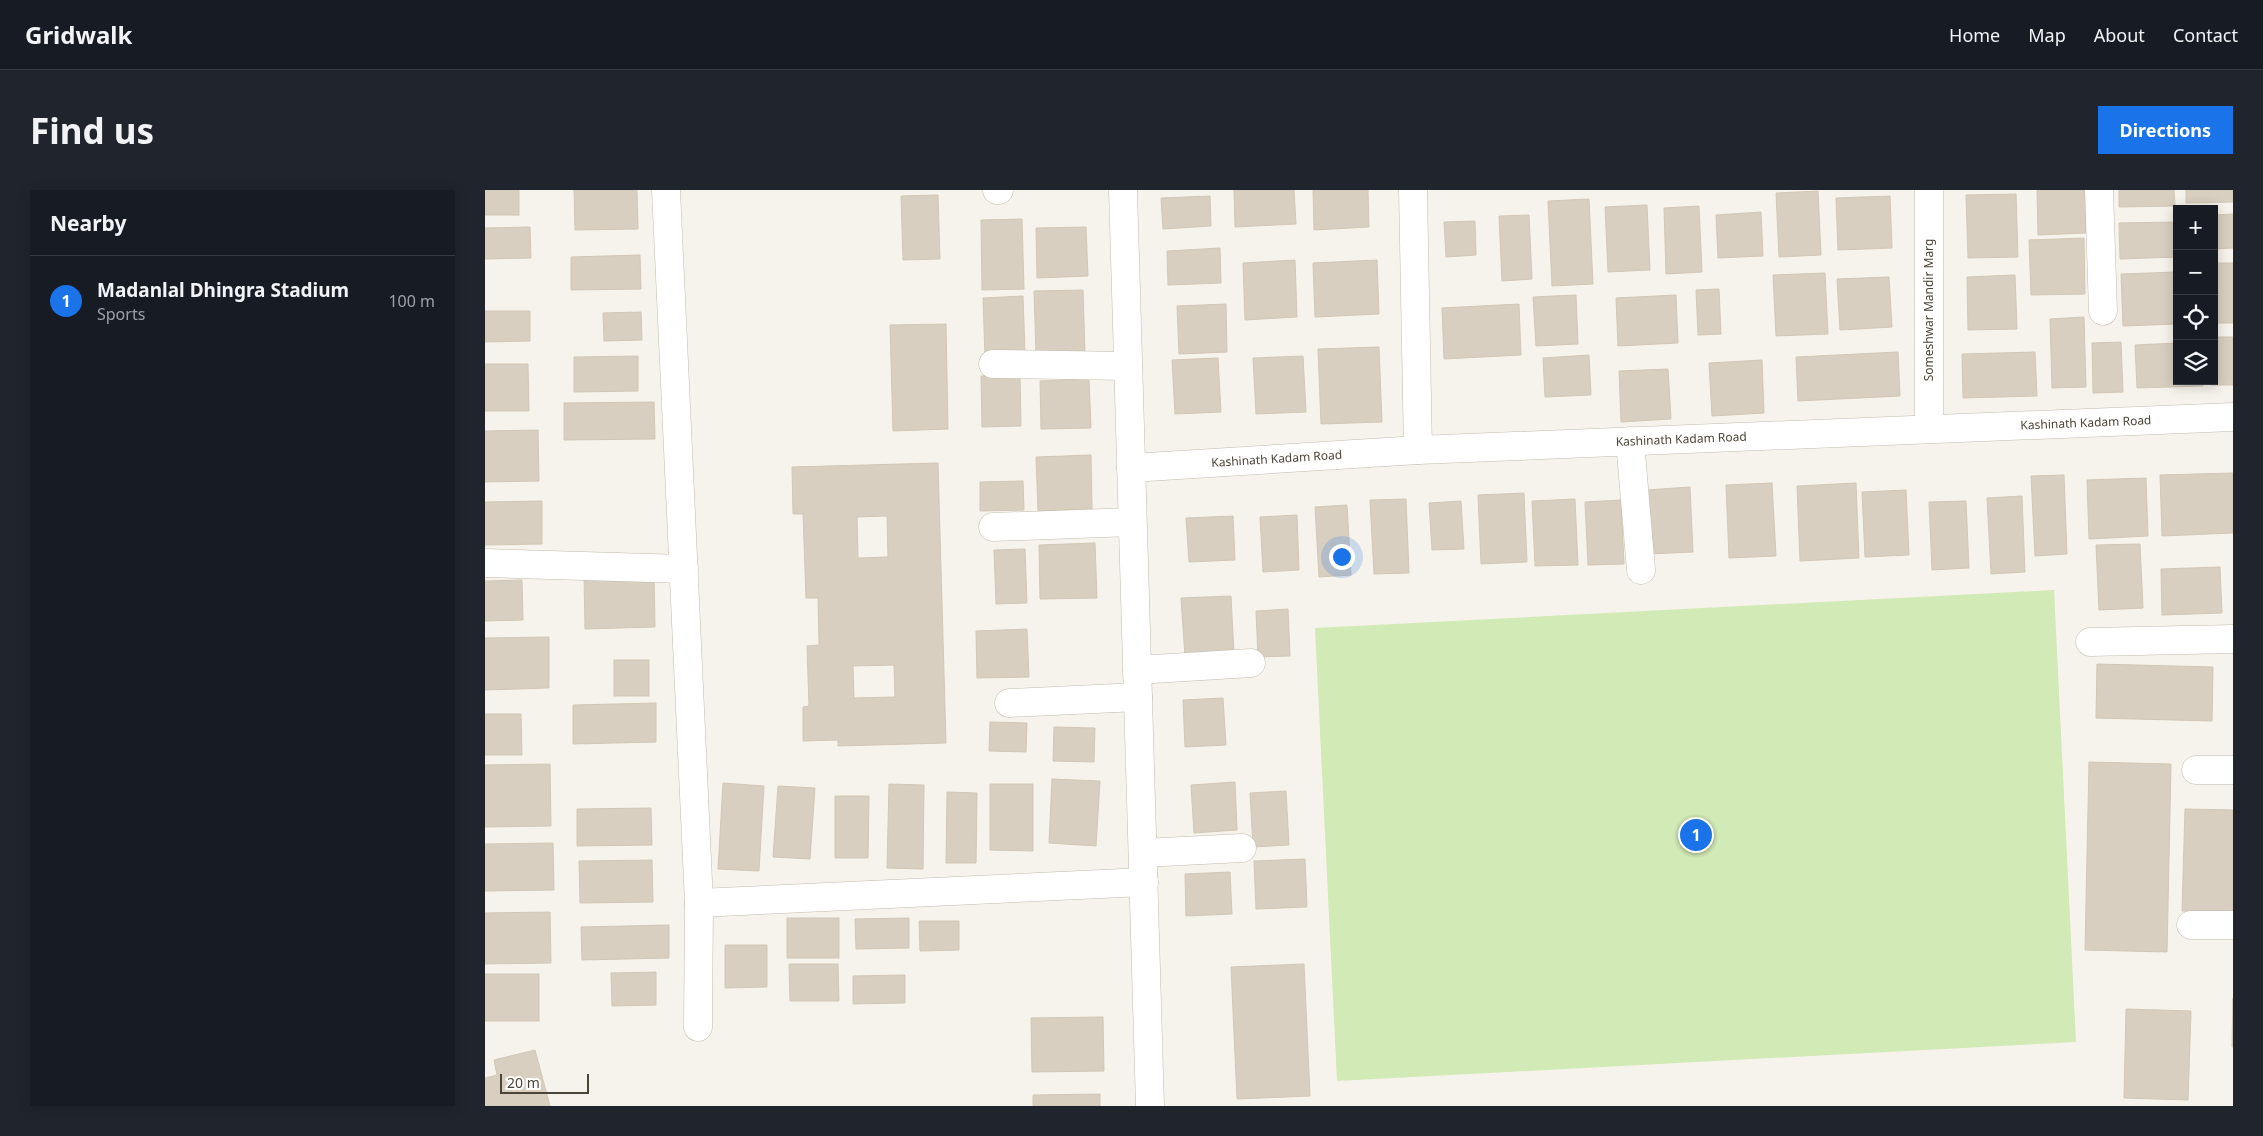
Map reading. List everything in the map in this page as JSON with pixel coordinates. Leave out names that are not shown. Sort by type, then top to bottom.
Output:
[{"type":"street","points":[[666,190],[699,903],[698,1027]]},
{"type":"street","points":[[1123,190],[1150,1106]]},
{"type":"street","points":[[1413,190],[1418,450]]},
{"type":"street","name":"Someshwar Mandir Marg","points":[[1929,190],[1929,429]]},
{"type":"street","points":[[2099,190],[2103,311]]},
{"type":"street","points":[[993,364],[1128,366]]},
{"type":"street","name":"Kashinath Kadam Road","points":[[1131,468],[1418,450],[2233,416]]},
{"type":"street","points":[[1631,441],[1641,570]]},
{"type":"street","points":[[993,527],[1133,522]]},
{"type":"street","points":[[485,563],[683,569]]},
{"type":"street","points":[[2091,642],[2233,639]]},
{"type":"street","points":[[1137,670],[1251,663]]},
{"type":"street","points":[[1009,703],[1138,697]]},
{"type":"street","points":[[2196,770],[2233,770]]},
{"type":"street","points":[[1143,853],[1242,848]]},
{"type":"street","points":[[699,903],[1144,882]]},
{"type":"street","points":[[2191,925],[2233,925]]},
{"type":"green space","points":[[2054,590],[2076,1042],[1337,1081],[1315,628]]},
{"type":"building","points":[[485,190],[519,190],[519,215],[485,215]]},
{"type":"building","points":[[574,190],[637,190],[638,229],[575,230]]},
{"type":"building","points":[[1234,190],[1294,190],[1296,224],[1235,227]]},
{"type":"building","points":[[1313,190],[1368,190],[1369,227],[1314,230]]},
{"type":"building","points":[[2037,190],[2085,190],[2086,233],[2038,235]]},
{"type":"building","points":[[2119,190],[2174,190],[2175,205],[2173,206],[2119,207]]},
{"type":"building","points":[[2186,190],[2233,190],[2233,202],[2186,203]]},
{"type":"building","points":[[1818,191],[1821,255],[1779,257],[1776,193]]},
{"type":"building","points":[[2016,194],[2018,257],[1968,258],[1966,195]]},
{"type":"building","points":[[938,195],[940,259],[903,260],[901,196]]},
{"type":"building","points":[[1210,196],[1211,226],[1163,229],[1161,198]]},
{"type":"building","points":[[1890,196],[1892,248],[1838,250],[1836,198]]},
{"type":"building","points":[[1589,199],[1593,284],[1552,286],[1548,201]]},
{"type":"building","points":[[1647,205],[1650,270],[1608,272],[1605,207]]},
{"type":"building","points":[[1699,206],[1702,272],[1666,274],[1664,208]]},
{"type":"building","points":[[1761,212],[1763,256],[1718,258],[1716,215]]},
{"type":"building","points":[[2233,214],[2233,248],[2218,249],[2218,215]]},
{"type":"building","points":[[1529,215],[1532,279],[1502,281],[1499,216]]},
{"type":"building","points":[[1022,219],[1024,289],[982,290],[981,220]]},
{"type":"building","points":[[1475,221],[1476,255],[1446,257],[1444,222]]},
{"type":"building","points":[[2173,222],[2173,257],[2120,259],[2119,223]]},
{"type":"building","points":[[530,227],[531,258],[485,259],[485,228]]},
{"type":"building","points":[[1086,227],[1088,276],[1037,278],[1036,228]]},
{"type":"building","points":[[2084,238],[2085,294],[2031,295],[2029,240]]},
{"type":"building","points":[[1220,248],[1221,283],[1168,285],[1167,251]]},
{"type":"building","points":[[640,255],[641,289],[571,290],[571,257]]},
{"type":"building","points":[[1295,260],[1297,317],[1245,320],[1243,263]]},
{"type":"building","points":[[1377,260],[1379,314],[1315,317],[1313,263]]},
{"type":"building","points":[[2218,263],[2233,263],[2233,323],[2218,323]]},
{"type":"building","points":[[2173,272],[2173,324],[2123,326],[2121,274]]},
{"type":"building","points":[[1825,273],[1828,334],[1776,336],[1773,275]]},
{"type":"building","points":[[2015,275],[2017,329],[1968,330],[1967,277]]},
{"type":"building","points":[[1889,277],[1892,327],[1840,330],[1837,279]]},
{"type":"building","points":[[1719,289],[1721,334],[1698,335],[1696,290]]},
{"type":"building","points":[[1083,290],[1085,354],[1036,355],[1034,291]]},
{"type":"building","points":[[1576,295],[1578,344],[1536,346],[1533,297]]},
{"type":"building","points":[[1676,295],[1678,343],[1618,346],[1616,298]]},
{"type":"building","points":[[1023,296],[1025,354],[985,356],[983,298]]},
{"type":"building","points":[[1226,304],[1227,352],[1179,354],[1177,306]]},
{"type":"building","points":[[1519,304],[1521,355],[1444,359],[1442,308]]},
{"type":"building","points":[[485,311],[530,311],[530,341],[485,342]]},
{"type":"building","points":[[641,312],[642,340],[604,341],[603,313]]},
{"type":"building","points":[[2084,317],[2086,387],[2052,388],[2050,319]]},
{"type":"building","points":[[946,324],[948,429],[893,431],[890,325]]},
{"type":"building","points":[[2218,337],[2233,337],[2233,385],[2218,385]]},
{"type":"building","points":[[2121,342],[2123,392],[2093,393],[2092,343]]},
{"type":"building","points":[[2173,343],[2173,385],[2203,386],[2137,388],[2135,345]]},
{"type":"building","points":[[1379,347],[1382,422],[1321,424],[1318,349]]},
{"type":"building","points":[[1898,352],[1900,396],[1798,401],[1796,357]]},
{"type":"building","points":[[2035,352],[2037,396],[1963,398],[1962,354]]},
{"type":"building","points":[[1589,355],[1591,395],[1545,397],[1543,358]]},
{"type":"building","points":[[638,356],[638,391],[574,392],[574,357]]},
{"type":"building","points":[[1303,356],[1306,412],[1256,414],[1253,358]]},
{"type":"building","points":[[1218,358],[1221,412],[1175,414],[1172,360]]},
{"type":"building","points":[[1762,360],[1764,413],[1712,416],[1709,363]]},
{"type":"building","points":[[485,364],[528,364],[529,411],[485,411]]},
{"type":"building","points":[[1668,369],[1671,419],[1621,422],[1619,371]]},
{"type":"building","points":[[1020,375],[1021,426],[982,427],[981,376]]},
{"type":"building","points":[[1089,379],[1091,428],[1041,429],[1040,381]]},
{"type":"building","points":[[654,402],[655,439],[564,440],[564,403]]},
{"type":"building","points":[[538,430],[539,481],[485,482],[485,431]]},
{"type":"building","points":[[1091,455],[1092,509],[1038,511],[1036,457]]},
{"type":"building","points":[[938,463],[946,743],[838,746],[838,740],[803,741],[803,707],[809,706],[807,646],[819,645],[818,598],[806,598],[803,514],[793,514],[792,467]],"holes":[[[887,516],[888,557],[858,558],[857,517]],[[894,665],[895,697],[854,698],[853,666]]]},
{"type":"building","points":[[2233,473],[2233,533],[2162,536],[2160,475]]},
{"type":"building","points":[[2064,475],[2067,554],[2035,556],[2031,476]]},
{"type":"building","points":[[2146,478],[2148,536],[2089,539],[2087,480]]},
{"type":"building","points":[[1023,481],[1024,510],[980,511],[980,482]]},
{"type":"building","points":[[1772,483],[1776,556],[1729,558],[1726,485]]},
{"type":"building","points":[[1856,483],[1859,558],[1800,561],[1797,486]]},
{"type":"building","points":[[1690,487],[1693,552],[1649,554],[1647,490]]},
{"type":"building","points":[[1906,490],[1909,555],[1865,557],[1862,492]]},
{"type":"building","points":[[1524,493],[1527,562],[1481,564],[1478,495]]},
{"type":"building","points":[[2022,496],[2025,572],[1991,574],[1987,498]]},
{"type":"building","points":[[1406,499],[1409,573],[1374,574],[1370,500]]},
{"type":"building","points":[[1575,499],[1578,565],[1535,566],[1532,501]]},
{"type":"building","points":[[1621,500],[1624,564],[1588,565],[1585,502]]},
{"type":"building","points":[[542,501],[542,544],[485,545],[485,502]]},
{"type":"building","points":[[1461,501],[1464,549],[1432,550],[1429,503]]},
{"type":"building","points":[[1966,501],[1969,568],[1932,570],[1929,502]]},
{"type":"building","points":[[1347,505],[1351,575],[1319,577],[1315,507]]},
{"type":"building","points":[[1297,515],[1299,570],[1263,572],[1260,517]]},
{"type":"building","points":[[1233,516],[1235,560],[1189,562],[1186,518]]},
{"type":"building","points":[[1095,543],[1097,598],[1040,599],[1039,545]]},
{"type":"building","points":[[2140,544],[2143,608],[2099,610],[2096,545]]},
{"type":"building","points":[[1025,549],[1027,603],[996,604],[994,550]]},
{"type":"building","points":[[2220,567],[2222,613],[2162,615],[2161,569]]},
{"type":"building","points":[[654,574],[655,627],[585,629],[584,575]]},
{"type":"building","points":[[522,580],[523,620],[485,621],[485,581]]},
{"type":"building","points":[[1231,596],[1234,655],[1185,657],[1181,598]]},
{"type":"building","points":[[1288,609],[1290,656],[1258,657],[1256,611]]},
{"type":"building","points":[[1027,629],[1029,677],[977,678],[976,631]]},
{"type":"building","points":[[549,637],[549,688],[485,690],[485,638]]},
{"type":"building","points":[[614,660],[649,660],[649,696],[614,696]]},
{"type":"building","points":[[2097,664],[2213,667],[2212,721],[2096,718]]},
{"type":"building","points":[[1223,698],[1226,745],[1185,747],[1183,700]]},
{"type":"building","points":[[656,703],[656,742],[573,744],[573,705]]},
{"type":"building","points":[[485,714],[521,714],[522,755],[485,755]]},
{"type":"building","points":[[990,722],[1027,723],[1026,752],[989,751]]},
{"type":"building","points":[[1054,727],[1095,728],[1094,762],[1053,761]]},
{"type":"building","points":[[2089,762],[2171,764],[2167,952],[2085,950]]},
{"type":"building","points":[[550,764],[551,826],[485,827],[485,765]]},
{"type":"building","points":[[1052,779],[1100,781],[1096,846],[1049,843]]},
{"type":"building","points":[[1235,782],[1237,830],[1194,833],[1191,785]]},
{"type":"building","points":[[723,783],[764,786],[759,871],[718,869]]},
{"type":"building","points":[[889,784],[924,785],[923,869],[887,868]]},
{"type":"building","points":[[990,784],[1033,784],[1033,851],[990,850]]},
{"type":"building","points":[[778,786],[815,788],[810,859],[773,857]]},
{"type":"building","points":[[1286,791],[1289,845],[1253,847],[1250,793]]},
{"type":"building","points":[[947,792],[977,793],[976,863],[946,863]]},
{"type":"building","points":[[835,796],[869,796],[868,858],[835,858]]},
{"type":"building","points":[[651,808],[652,845],[577,846],[577,809]]},
{"type":"building","points":[[2185,809],[2233,810],[2233,913],[2182,911]]},
{"type":"building","points":[[553,843],[554,890],[485,891],[485,844]]},
{"type":"building","points":[[1305,859],[1307,907],[1256,909],[1254,861]]},
{"type":"building","points":[[652,860],[653,902],[580,903],[579,861]]},
{"type":"building","points":[[1230,872],[1232,914],[1186,916],[1185,874]]},
{"type":"building","points":[[550,912],[551,963],[485,964],[485,913]]},
{"type":"building","points":[[787,918],[839,918],[839,958],[787,958]]},
{"type":"building","points":[[909,918],[909,948],[856,949],[855,919]]},
{"type":"building","points":[[919,921],[959,921],[959,950],[920,951]]},
{"type":"building","points":[[669,925],[669,958],[582,960],[581,927]]},
{"type":"building","points":[[725,945],[767,945],[767,987],[725,988]]},
{"type":"building","points":[[789,964],[838,964],[839,1001],[790,1001]]},
{"type":"building","points":[[1304,964],[1310,1096],[1237,1099],[1231,967]]},
{"type":"building","points":[[656,972],[656,1005],[612,1006],[611,973]]},
{"type":"building","points":[[485,974],[539,974],[539,1021],[485,1021]]},
{"type":"building","points":[[905,975],[905,1003],[853,1004],[853,976]]},
{"type":"building","points":[[2233,998],[2233,1047],[2232,1047]]},
{"type":"building","points":[[2126,1009],[2191,1011],[2188,1100],[2124,1098]]},
{"type":"building","points":[[1103,1017],[1104,1071],[1032,1072],[1031,1018]]},
{"type":"building","points":[[535,1050],[550,1106],[485,1106],[485,1078],[497,1075],[494,1060]]},
{"type":"building","points":[[1100,1094],[1100,1106],[1033,1106],[1033,1095]]},
{"type":"place","name":"Madanlal Dhingra Stadium","points":[[1696,835]]}]
